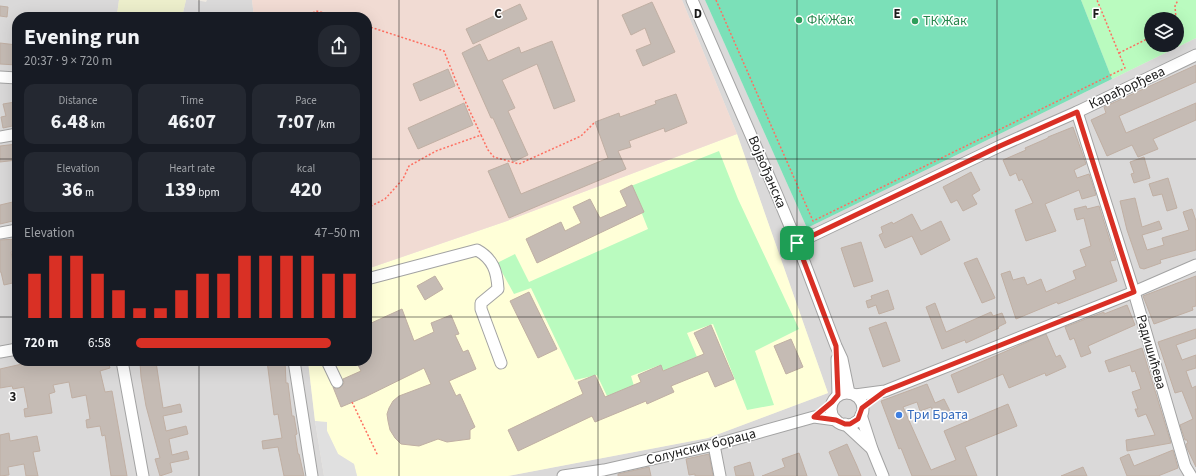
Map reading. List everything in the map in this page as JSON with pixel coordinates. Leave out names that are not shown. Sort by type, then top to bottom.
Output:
[{"type":"street","name":"Војвођанска","points":[[692,0],[757,146],[842,359],[844,396]]},
{"type":"street","name":"Карађорђева","points":[[797,243],[1000,146],[1077,112],[1196,55]]},
{"type":"street","points":[[0,77],[12,78]]},
{"type":"street","name":"Радишићева","points":[[1077,112],[1134,292],[1185,466],[1192,476]]},
{"type":"street","points":[[0,137],[12,135]]},
{"type":"street","points":[[0,233],[12,231]]},
{"type":"street","points":[[372,278],[477,250],[485,254],[495,270],[498,289],[481,303],[481,309],[501,364]]},
{"type":"street","points":[[872,449],[831,412],[844,396],[885,391],[1134,292],[1196,265]]},
{"type":"street","points":[[0,352],[12,349]]},
{"type":"street","points":[[123,366],[143,476]]},
{"type":"street","points":[[295,366],[312,476]]},
{"type":"street","points":[[329,366],[337,382]]},
{"type":"street","points":[[841,422],[855,422],[862,411],[885,391]]},
{"type":"street","points":[[844,396],[860,401],[872,449],[883,476]]},
{"type":"street","name":"Солунских бораца","points":[[563,476],[604,470],[714,445],[814,417],[844,396]]},
{"type":"street","name":"Солунских бораца","points":[[814,417],[841,422]]},
{"type":"street","points":[[714,445],[720,476]]},
{"type":"path","points":[[716,0],[813,221],[1125,68],[1097,0]]},
{"type":"path","points":[[1175,12],[1175,6],[1178,0]]},
{"type":"path","points":[[372,28],[444,51],[458,86],[488,150],[494,157],[519,164],[581,136],[595,122]]},
{"type":"path","points":[[1119,53],[1144,40]]},
{"type":"path","points":[[372,206],[385,199],[403,179],[409,166],[436,151],[481,135]]},
{"type":"path","points":[[352,402],[378,456]]},
{"type":"shaded area","points":[[0,0],[119,0],[117,12],[12,12],[12,366],[309,366],[315,421],[324,476],[0,476]]},
{"type":"shaded area","points":[[119,0],[186,0],[183,12],[117,12]]},
{"type":"shaded area","points":[[186,0],[206,2],[207,0],[252,0],[253,12],[183,12]]},
{"type":"shaded area","points":[[252,0],[682,0],[737,134],[507,221],[372,267],[372,12],[253,12]]},
{"type":"shaded area","points":[[682,0],[705,0],[807,228],[1167,52],[1184,52],[1184,44],[1196,38],[1196,476],[508,476],[708,438],[828,393],[737,134]]},
{"type":"shaded area","points":[[737,134],[828,393],[708,438],[508,476],[357,476],[354,464],[338,454],[327,431],[326,423],[315,421],[309,366],[372,366],[372,267],[507,221]]},
{"type":"shaded area","points":[[315,421],[327,422],[327,431],[338,454],[354,464],[357,476],[324,476]]},
{"type":"green space","points":[[705,0],[1081,0],[1112,79],[807,228]]},
{"type":"green space","points":[[1081,0],[1196,0],[1196,38],[1184,44],[1184,12],[1144,12],[1144,52],[1167,52],[1112,79]]},
{"type":"green space","points":[[719,151],[738,199],[799,329],[755,351],[774,405],[747,410],[713,324],[687,333],[697,357],[664,371],[660,365],[631,376],[634,386],[607,396],[597,375],[575,380],[531,288],[514,294],[497,263],[515,254],[529,282],[648,229],[631,186]]},
{"type":"building","points":[[652,2],[675,52],[643,66],[636,50],[651,44],[645,28],[631,35],[622,15]]},
{"type":"building","points":[[520,4],[527,19],[473,44],[466,29]]},
{"type":"building","points":[[0,6],[8,7],[7,17],[0,16]]},
{"type":"building","points":[[552,41],[575,101],[554,109],[537,64],[502,80],[515,108],[508,111],[528,155],[513,162],[493,118],[491,118],[462,53],[480,44],[488,61],[519,47],[521,53]]},
{"type":"building","points":[[0,43],[12,44],[12,65],[0,64]]},
{"type":"building","points":[[1196,65],[1196,82],[1119,116],[1126,133],[1196,103],[1196,120],[1153,139],[1158,149],[1138,157],[1132,145],[1107,156],[1091,120],[1106,113],[1104,107]]},
{"type":"building","points":[[448,69],[455,86],[420,101],[413,84]]},
{"type":"building","points":[[676,94],[687,123],[665,132],[664,128],[629,141],[631,147],[618,151],[626,169],[509,218],[488,171],[508,163],[521,194],[608,158],[595,122],[619,113],[620,117],[656,104],[655,101]]},
{"type":"building","points":[[12,102],[12,126],[3,128],[1,117],[6,116],[3,104]]},
{"type":"building","points":[[464,103],[473,125],[418,149],[408,128]]},
{"type":"building","points":[[1073,127],[1086,164],[1074,170],[1077,178],[1089,174],[1096,195],[1082,199],[1079,190],[1045,204],[1056,231],[1026,241],[1015,210],[1033,203],[1022,179],[1019,181],[1016,173],[1010,176],[1003,160],[1026,150],[1025,148],[1048,137]]},
{"type":"building","points":[[12,145],[12,161],[0,162],[0,146]]},
{"type":"building","points":[[1144,157],[1150,178],[1134,183],[1131,174],[1134,173],[1130,162]]},
{"type":"building","points":[[971,172],[980,190],[972,195],[977,204],[963,211],[957,200],[951,203],[943,187]]},
{"type":"building","points":[[1168,178],[1177,208],[1167,211],[1162,194],[1153,196],[1149,184]]},
{"type":"building","points":[[632,185],[644,212],[537,263],[526,239],[561,222],[565,231],[581,223],[573,207],[590,199],[600,218],[627,206],[620,191]]},
{"type":"building","points":[[1135,198],[1142,227],[1159,221],[1162,229],[1142,235],[1147,250],[1164,245],[1162,238],[1189,230],[1183,212],[1192,209],[1196,221],[1196,250],[1160,260],[1161,263],[1144,269],[1140,268],[1127,230],[1120,201]]},
{"type":"building","points":[[12,202],[12,221],[0,224],[0,205]]},
{"type":"building","points":[[1086,206],[1087,209],[1099,206],[1116,260],[1110,261],[1117,281],[1058,304],[1057,302],[1016,319],[1001,274],[1010,271],[1013,280],[1024,277],[1027,285],[1041,279],[1046,292],[1076,279],[1073,271],[1086,266],[1080,250],[1091,246],[1084,218],[1077,220],[1074,209]]},
{"type":"building","points":[[912,214],[921,231],[941,221],[950,240],[921,255],[912,236],[885,248],[879,235],[883,233],[881,227],[892,222],[893,224]]},
{"type":"building","points":[[12,239],[12,283],[4,285],[0,272],[0,240]]},
{"type":"building","points":[[861,242],[873,281],[854,287],[841,248]]},
{"type":"building","points":[[977,258],[995,298],[982,303],[964,263]]},
{"type":"building","points":[[435,276],[443,289],[425,300],[417,286]]},
{"type":"building","points":[[1196,276],[1196,306],[1192,307],[1193,310],[1154,324],[1143,296]]},
{"type":"building","points":[[888,290],[894,309],[879,314],[876,305],[868,308],[866,301],[872,299],[871,296]]},
{"type":"building","points":[[529,292],[557,349],[538,358],[510,301]]},
{"type":"building","points":[[935,303],[946,332],[991,312],[993,316],[1002,313],[1006,323],[998,327],[999,328],[966,343],[965,340],[942,349],[926,307]]},
{"type":"building","points":[[1127,305],[1135,325],[1088,346],[1091,353],[1081,357],[1074,338],[1070,340],[1065,327]]},
{"type":"building","points":[[402,309],[414,341],[434,332],[431,323],[451,315],[459,334],[455,335],[463,352],[468,350],[476,369],[449,381],[456,396],[460,394],[475,427],[470,430],[470,439],[447,442],[438,439],[419,446],[401,444],[395,438],[390,430],[388,421],[387,414],[389,408],[393,401],[399,396],[431,384],[424,368],[341,407],[333,387],[336,389],[340,388],[344,383],[343,379],[361,371],[358,366],[372,366],[372,323]]},
{"type":"building","points":[[886,322],[900,361],[883,367],[869,328]]},
{"type":"building","points":[[711,325],[734,379],[715,387],[708,371],[671,386],[674,392],[647,404],[646,401],[595,422],[592,416],[518,451],[508,430],[583,394],[578,382],[595,375],[605,397],[641,382],[638,375],[661,365],[663,371],[704,354],[694,333]]},
{"type":"building","points":[[1196,329],[1196,338],[1176,345],[1182,360],[1196,355],[1196,368],[1186,371],[1192,388],[1196,386],[1196,467],[1186,446],[1188,443],[1187,440],[1185,440],[1180,425],[1193,419],[1182,391],[1175,393],[1158,342]]},
{"type":"building","points":[[1046,334],[1056,357],[1060,355],[1066,367],[1046,376],[1045,373],[1009,388],[1003,374],[958,393],[951,375]]},
{"type":"building","points":[[791,339],[803,367],[786,374],[774,346]]},
{"type":"building","points":[[1142,348],[1171,443],[1127,451],[1126,440],[1155,435],[1146,414],[1138,417],[1135,409],[1138,409],[1132,392],[1141,389],[1135,371],[1132,372],[1130,365],[1109,372],[1105,361]]},
{"type":"building","points":[[13,366],[109,366],[110,368],[100,371],[105,392],[112,391],[127,476],[111,476],[105,435],[102,436],[100,426],[87,428],[86,420],[90,419],[86,395],[72,398],[69,382],[53,385],[55,392],[49,394],[52,413],[25,417],[24,409],[28,408],[24,387],[13,389],[12,386],[0,388],[0,369]]},
{"type":"building","points":[[140,366],[157,366],[163,408],[180,404],[182,412],[163,416],[166,431],[186,426],[188,434],[169,439],[172,455],[187,451],[189,459],[170,463],[172,472],[160,476],[155,459],[160,458],[146,406]]},
{"type":"building","points":[[268,366],[285,366],[286,383],[288,383],[292,416],[294,416],[297,434],[295,435],[298,454],[304,476],[284,476],[278,447],[263,449],[262,441],[282,438],[278,414],[274,415]]},
{"type":"building","points":[[927,384],[935,403],[944,399],[950,411],[936,417],[931,407],[920,411],[917,402],[903,407],[931,470],[956,460],[944,431],[1008,404],[1017,426],[965,447],[977,476],[912,476],[901,448],[899,449],[881,401]]},
{"type":"building","points":[[9,433],[10,441],[37,436],[40,451],[33,452],[38,476],[26,476],[24,464],[8,467],[9,475],[0,476],[0,435]]},
{"type":"building","points":[[847,444],[861,476],[839,476],[829,452]]},
{"type":"building","points":[[1173,450],[1178,468],[1158,476],[1127,476],[1120,458],[1129,454],[1134,466]]},
{"type":"building","points":[[799,453],[807,476],[762,476],[785,467],[782,459]]},
{"type":"building","points":[[709,454],[713,476],[695,476],[695,474],[689,475],[686,459]]},
{"type":"building","points":[[750,462],[754,476],[736,476],[734,467]]},
{"type":"building","points":[[649,467],[651,476],[618,476],[618,474]]},
{"type":"building","points":[[1083,467],[1087,476],[1061,476]]},
{"type":"place","name":"ФК Жак","points":[[799,20]]},
{"type":"place","name":"ТК Жак","points":[[915,21]]},
{"type":"place","name":"Три Брата","points":[[899,415]]},
{"type":"route","points":[[1077,112],[1134,292],[885,391],[862,408],[861,415],[855,422],[845,424],[836,420],[814,417],[838,395],[836,346],[797,243],[1000,146],[1077,112]]}]
